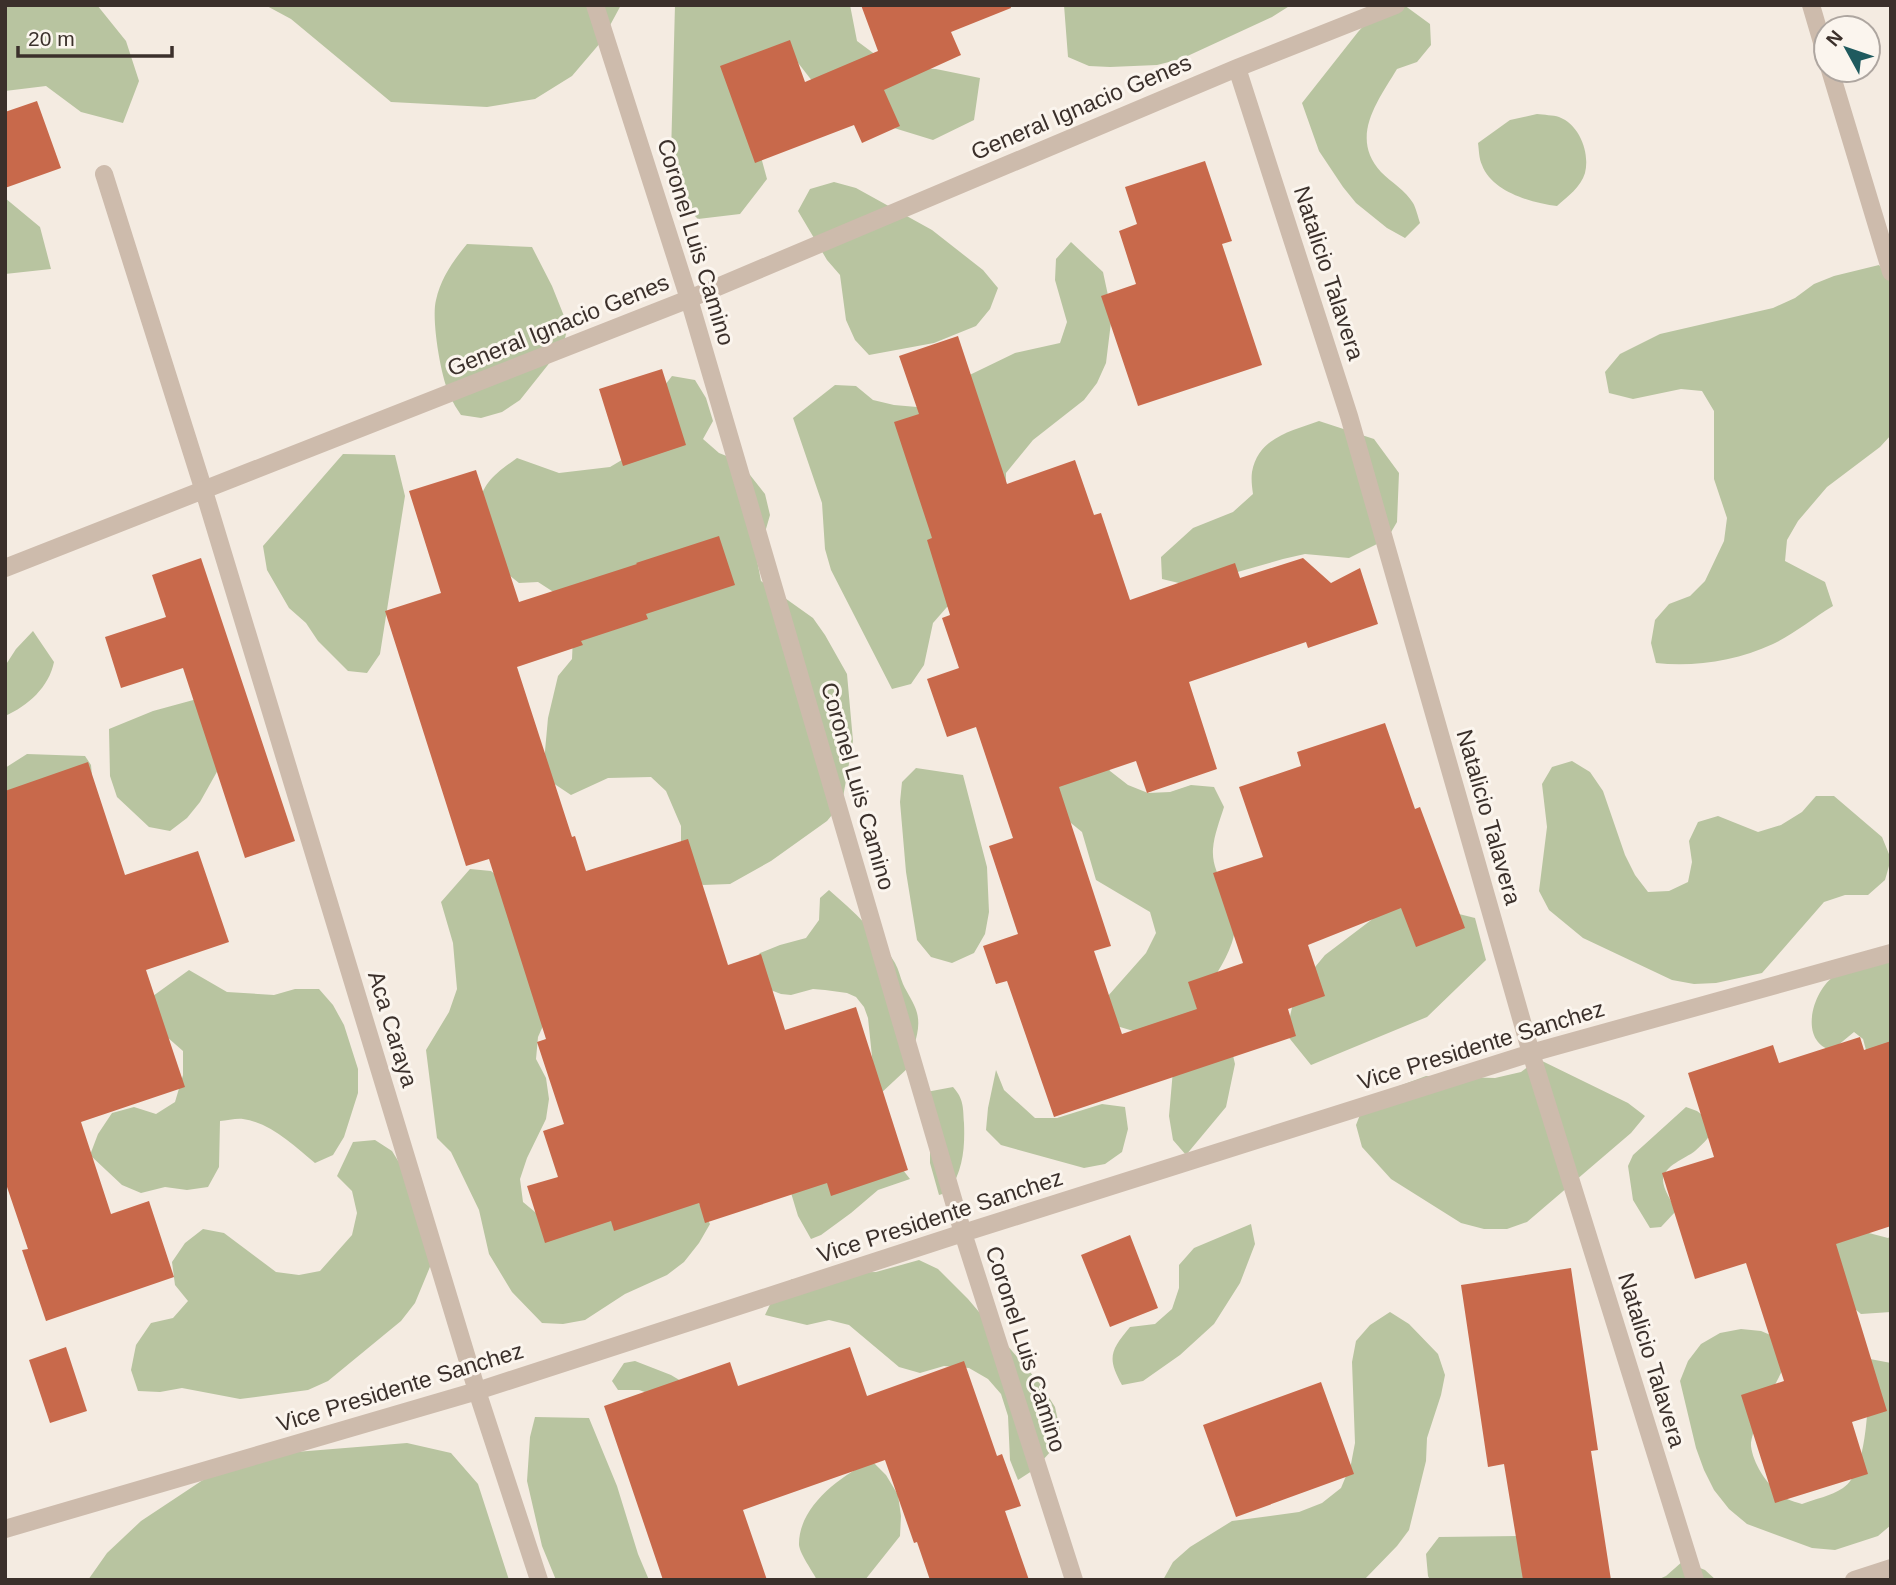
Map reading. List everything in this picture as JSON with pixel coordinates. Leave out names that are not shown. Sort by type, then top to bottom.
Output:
[{"type":"street","name":"Coronel Luis Camino","points":[[595,5],[689,299],[963,1233],[1074,1580]]},
{"type":"street","name":"General Ignacio Genes","points":[[5,568],[689,299],[1237,68],[1396,5]]},
{"type":"street","name":"Natalicio Talavera","points":[[1237,68],[1349,416],[1531,1053],[1695,1580]]},
{"type":"street","points":[[1834,84],[1891,272]]},
{"type":"street","name":"Aca Caraya","points":[[104,174],[204,491],[477,1391],[539,1580]]},
{"type":"street","name":"Vice Presidente Sanchez","points":[[5,1529],[477,1391],[1531,1053],[1891,953]]},
{"type":"street","points":[[1854,1580],[1891,1569]]},
{"type":"green space","points":[[5,5],[97,5],[126,41],[139,81],[123,123],[81,112],[46,86],[5,91]]},
{"type":"green space","points":[[265,5],[621,5],[601,42],[572,76],[535,99],[487,107],[391,102],[291,19]]},
{"type":"green space","points":[[675,5],[850,5],[857,41],[892,67],[936,69],[980,78],[974,120],[933,140],[894,128],[820,91],[795,59],[744,95],[767,179],[740,214],[698,219],[670,192]]},
{"type":"green space","points":[[1064,5],[1291,5],[1272,17],[1181,59],[1157,65],[1110,67],[1089,66],[1068,57]]},
{"type":"green space","points":[[1404,5],[1430,24],[1431,45],[1417,62],[1397,69],[1375,106],[1367,132],[1367,146],[1381,172],[1406,194],[1416,210],[1420,223],[1405,238],[1387,228],[1356,203],[1343,187],[1319,151],[1302,103],[1377,11]]},
{"type":"green space","points":[[1537,114],[1557,116],[1573,126],[1585,149],[1583,178],[1557,206],[1514,195],[1494,182],[1480,160],[1478,143],[1510,120]]},
{"type":"green space","points":[[834,182],[856,188],[932,230],[983,270],[998,288],[990,309],[976,326],[934,343],[869,355],[855,340],[846,320],[840,275],[827,260],[798,211],[810,189]]},
{"type":"green space","points":[[5,198],[40,227],[51,269],[5,274]]},
{"type":"green space","points":[[1071,242],[1103,272],[1112,314],[1106,363],[1097,383],[1084,400],[1033,440],[1006,473],[1006,494],[989,615],[947,607],[933,623],[924,665],[911,684],[892,689],[831,570],[825,549],[822,503],[793,418],[835,385],[856,386],[873,400],[917,407],[953,383],[1015,353],[1060,343],[1067,322],[1055,280],[1056,259]]},
{"type":"green space","points":[[467,244],[532,247],[568,326],[563,346],[520,400],[502,412],[481,418],[461,415],[452,401],[443,376],[436,334],[435,309],[438,292],[448,270]]},
{"type":"green space","points":[[1879,265],[1891,281],[1891,435],[1880,447],[1827,487],[1798,521],[1787,540],[1785,561],[1825,582],[1833,606],[1781,640],[1745,655],[1700,663],[1656,663],[1651,643],[1655,620],[1669,604],[1690,596],[1705,581],[1724,541],[1727,518],[1714,479],[1714,411],[1702,391],[1681,389],[1633,399],[1609,393],[1605,372],[1620,354],[1660,334],[1773,308],[1795,298],[1814,284]]},
{"type":"green space","points":[[672,376],[695,380],[706,398],[713,421],[703,439],[719,453],[739,461],[765,494],[770,515],[757,560],[761,581],[813,618],[847,674],[853,741],[842,803],[827,821],[771,861],[730,884],[703,885],[688,871],[681,849],[681,826],[666,791],[651,777],[608,778],[571,795],[553,783],[544,762],[548,718],[558,676],[572,659],[573,636],[555,593],[538,582],[519,583],[504,571],[476,510],[491,480],[517,458],[559,473],[610,467],[632,454],[644,412]]},
{"type":"green space","points":[[1319,421],[1374,439],[1399,473],[1397,522],[1387,539],[1349,558],[1305,554],[1183,584],[1162,579],[1161,557],[1193,528],[1233,512],[1253,494],[1252,475],[1255,460],[1261,451],[1277,438]]},
{"type":"green space","points":[[343,454],[395,455],[405,496],[380,654],[367,673],[348,671],[318,641],[306,623],[289,608],[267,570],[263,546]]},
{"type":"green space","points":[[33,631],[54,662],[47,680],[36,695],[5,716],[5,666]]},
{"type":"green space","points":[[197,699],[237,736],[200,802],[187,818],[170,831],[149,827],[117,797],[110,776],[109,729],[153,711]]},
{"type":"green space","points":[[1100,751],[1110,771],[1128,785],[1148,793],[1170,792],[1191,785],[1214,787],[1224,807],[1215,838],[1213,859],[1232,906],[1235,927],[1229,950],[1209,987],[1235,1064],[1226,1107],[1186,1155],[1173,1140],[1169,1116],[1173,1070],[1150,1036],[1110,1024],[1100,1005],[1146,953],[1156,933],[1150,912],[1096,880],[1082,832],[1066,819],[1044,817],[1061,758]]},
{"type":"green space","points":[[27,754],[85,756],[91,765],[92,776],[5,807],[5,768]]},
{"type":"green space","points":[[1572,761],[1590,772],[1603,791],[1625,855],[1648,892],[1669,891],[1688,882],[1692,862],[1689,841],[1698,822],[1718,816],[1758,832],[1781,825],[1802,812],[1816,796],[1834,796],[1882,837],[1891,859],[1885,880],[1868,895],[1845,895],[1824,902],[1762,973],[1716,983],[1694,984],[1672,980],[1583,938],[1549,910],[1539,891],[1547,827],[1542,784],[1552,767]]},
{"type":"green space","points":[[916,768],[963,775],[987,867],[989,912],[985,934],[974,953],[952,963],[931,957],[917,940],[906,872],[900,802],[902,782]]},
{"type":"green space","points":[[470,869],[491,871],[507,884],[547,1017],[538,1037],[536,1059],[546,1078],[549,1099],[546,1119],[520,1179],[523,1202],[541,1217],[689,1185],[710,1224],[684,1262],[667,1275],[625,1294],[585,1320],[563,1324],[542,1323],[512,1292],[489,1254],[479,1210],[451,1152],[437,1138],[426,1050],[449,1012],[457,989],[453,943],[441,902]]},
{"type":"green space","points":[[829,890],[865,924],[889,952],[916,1010],[918,1027],[909,1067],[879,1095],[903,1170],[910,1179],[878,1190],[821,1235],[811,1239],[798,1216],[788,1183],[873,1066],[868,1018],[856,997],[847,993],[813,989],[791,995],[760,986],[752,962],[760,953],[806,938],[819,920],[820,898]]},
{"type":"green space","points":[[1399,899],[1475,918],[1486,960],[1427,1017],[1311,1065],[1286,1034],[1296,990],[1325,955]]},
{"type":"green space","points":[[1891,951],[1891,1083],[1869,1061],[1863,1039],[1854,1032],[1837,1046],[1827,1049],[1821,1045],[1814,1034],[1812,1016],[1818,996],[1829,980],[1849,968]]},
{"type":"green space","points":[[189,970],[227,992],[274,995],[295,989],[319,989],[333,1005],[344,1025],[358,1069],[358,1093],[344,1137],[333,1155],[315,1163],[282,1136],[263,1125],[243,1119],[220,1121],[219,1167],[208,1187],[187,1190],[165,1187],[141,1193],[122,1185],[90,1155],[98,1134],[112,1113],[134,1107],[156,1114],[175,1102],[183,1075],[183,1051],[135,1009]]},
{"type":"green space","points":[[1538,1059],[1628,1103],[1645,1116],[1631,1133],[1527,1222],[1507,1229],[1484,1229],[1461,1223],[1391,1179],[1362,1147],[1356,1125],[1365,1102],[1383,1092],[1426,1076],[1495,1078],[1521,1072]]},
{"type":"green space","points":[[996,1070],[1004,1090],[1035,1118],[1057,1118],[1102,1104],[1125,1107],[1128,1129],[1122,1152],[1105,1164],[1084,1168],[1001,1145],[986,1130]]},
{"type":"green space","points":[[953,1087],[963,1108],[963,1150],[954,1183],[949,1192],[939,1195],[930,1163],[930,1139],[921,1093]]},
{"type":"green space","points":[[1686,1107],[1697,1111],[1715,1125],[1698,1148],[1667,1170],[1663,1184],[1676,1211],[1661,1227],[1650,1228],[1633,1200],[1628,1166],[1633,1155]]},
{"type":"green space","points":[[375,1140],[392,1151],[416,1190],[432,1262],[415,1303],[401,1321],[328,1381],[308,1390],[240,1399],[182,1388],[160,1392],[138,1391],[131,1370],[136,1345],[151,1323],[173,1318],[188,1301],[175,1285],[172,1262],[185,1243],[203,1229],[224,1233],[276,1272],[299,1275],[320,1271],[352,1235],[357,1213],[352,1191],[337,1176],[353,1142]]},
{"type":"green space","points":[[1251,1224],[1255,1244],[1240,1283],[1214,1324],[1180,1355],[1143,1381],[1122,1385],[1113,1361],[1118,1342],[1130,1327],[1155,1324],[1172,1309],[1179,1288],[1179,1265],[1194,1248]]},
{"type":"green space","points":[[1846,1227],[1888,1238],[1891,1236],[1891,1312],[1861,1314],[1844,1300],[1829,1240]]},
{"type":"green space","points":[[919,1260],[938,1269],[968,1299],[1041,1385],[1055,1407],[1060,1430],[1051,1451],[1035,1469],[1018,1480],[1010,1460],[1008,1416],[1001,1394],[988,1379],[969,1368],[944,1366],[920,1373],[899,1367],[849,1325],[829,1320],[807,1325],[765,1315],[775,1294],[792,1279],[812,1284],[831,1273],[876,1272]]},
{"type":"green space","points":[[1390,1312],[1409,1324],[1438,1354],[1445,1375],[1427,1438],[1426,1461],[1409,1530],[1397,1546],[1364,1580],[1163,1580],[1173,1562],[1190,1547],[1232,1521],[1299,1512],[1322,1503],[1341,1488],[1351,1464],[1355,1443],[1352,1362],[1356,1341],[1370,1325]]},
{"type":"green space","points":[[1741,1329],[1761,1331],[1780,1339],[1787,1361],[1760,1416],[1751,1446],[1758,1467],[1772,1486],[1784,1497],[1802,1504],[1838,1491],[1852,1479],[1863,1448],[1866,1428],[1870,1359],[1891,1363],[1891,1525],[1878,1536],[1835,1550],[1812,1548],[1747,1524],[1729,1509],[1714,1490],[1696,1448],[1680,1381],[1688,1361],[1701,1344],[1720,1333]]},
{"type":"green space","points":[[635,1361],[671,1375],[691,1387],[677,1403],[639,1390],[618,1390],[612,1381],[624,1363]]},
{"type":"green space","points":[[535,1417],[589,1418],[617,1486],[649,1580],[556,1580],[542,1546],[527,1481],[530,1437]]},
{"type":"green space","points":[[407,1443],[451,1453],[478,1484],[509,1580],[88,1580],[107,1553],[141,1521],[221,1468],[271,1454]]},
{"type":"green space","points":[[872,1461],[886,1475],[898,1495],[900,1536],[865,1580],[817,1580],[799,1545],[806,1518],[813,1505],[835,1484]]},
{"type":"green space","points":[[1518,1536],[1563,1580],[1430,1580],[1428,1576],[1426,1554],[1439,1537]]},
{"type":"green space","points":[[1683,1561],[1705,1570],[1716,1580],[1657,1580]]},
{"type":"building","points":[[861,5],[1010,5],[1011,8],[951,32],[961,55],[884,90],[900,126],[862,143],[854,125],[755,163],[720,66],[790,40],[805,82],[878,51]]},
{"type":"building","points":[[37,101],[61,168],[5,188],[5,112]]},
{"type":"building","points":[[1205,161],[1232,241],[1222,244],[1262,365],[1138,406],[1101,296],[1136,284],[1119,231],[1137,224],[1125,187]]},
{"type":"building","points":[[958,336],[1007,484],[1075,460],[1094,515],[1101,513],[1130,600],[1235,563],[1240,578],[1303,558],[1331,583],[1360,568],[1378,624],[1308,648],[1306,642],[1189,682],[1217,769],[1147,793],[1136,761],[1059,787],[1111,946],[1094,951],[1122,1034],[1197,1009],[1188,982],[1243,963],[1213,873],[1263,857],[1239,787],[1301,766],[1297,752],[1385,723],[1415,809],[1420,807],[1465,928],[1416,947],[1401,908],[1308,945],[1325,996],[1288,1009],[1296,1036],[1054,1117],[1007,981],[996,984],[983,946],[1018,934],[989,846],[1013,838],[976,727],[947,737],[927,679],[959,668],[942,618],[950,615],[927,540],[932,538],[894,422],[919,414],[899,356]]},
{"type":"building","points":[[662,369],[686,445],[623,466],[599,389]]},
{"type":"building","points":[[476,470],[519,602],[719,536],[735,585],[646,614],[648,619],[581,641],[583,645],[517,667],[572,837],[575,836],[586,871],[688,839],[728,965],[761,954],[785,1030],[856,1007],[908,1170],[831,1196],[827,1183],[705,1223],[699,1203],[614,1231],[611,1221],[545,1243],[527,1186],[558,1177],[543,1131],[564,1124],[537,1042],[546,1039],[489,859],[466,866],[385,611],[441,593],[409,491]]},
{"type":"building","points":[[201,558],[295,841],[245,858],[183,668],[121,688],[105,637],[166,617],[152,575]]},
{"type":"building","points":[[88,762],[125,875],[198,851],[229,942],[146,970],[185,1087],[81,1122],[111,1214],[149,1201],[174,1277],[46,1321],[22,1250],[28,1249],[5,1181],[5,791]]},
{"type":"building","points":[[1860,1037],[1864,1050],[1891,1041],[1891,1226],[1836,1244],[1887,1411],[1852,1422],[1868,1474],[1775,1503],[1741,1395],[1784,1381],[1746,1263],[1695,1279],[1662,1173],[1714,1157],[1688,1073],[1773,1045],[1779,1063]]},
{"type":"building","points":[[1130,1235],[1158,1308],[1110,1327],[1081,1255]]},
{"type":"building","points":[[1571,1268],[1598,1450],[1591,1451],[1611,1580],[1523,1580],[1504,1464],[1488,1467],[1461,1285]]},
{"type":"building","points":[[66,1347],[87,1411],[50,1423],[29,1360]]},
{"type":"building","points":[[850,1347],[867,1396],[964,1361],[997,1456],[1002,1454],[1021,1506],[1005,1511],[1029,1580],[930,1580],[885,1460],[743,1510],[767,1580],[663,1580],[604,1406],[730,1362],[738,1386]]},
{"type":"building","points":[[1321,1382],[1354,1474],[1236,1517],[1203,1425]]}]
